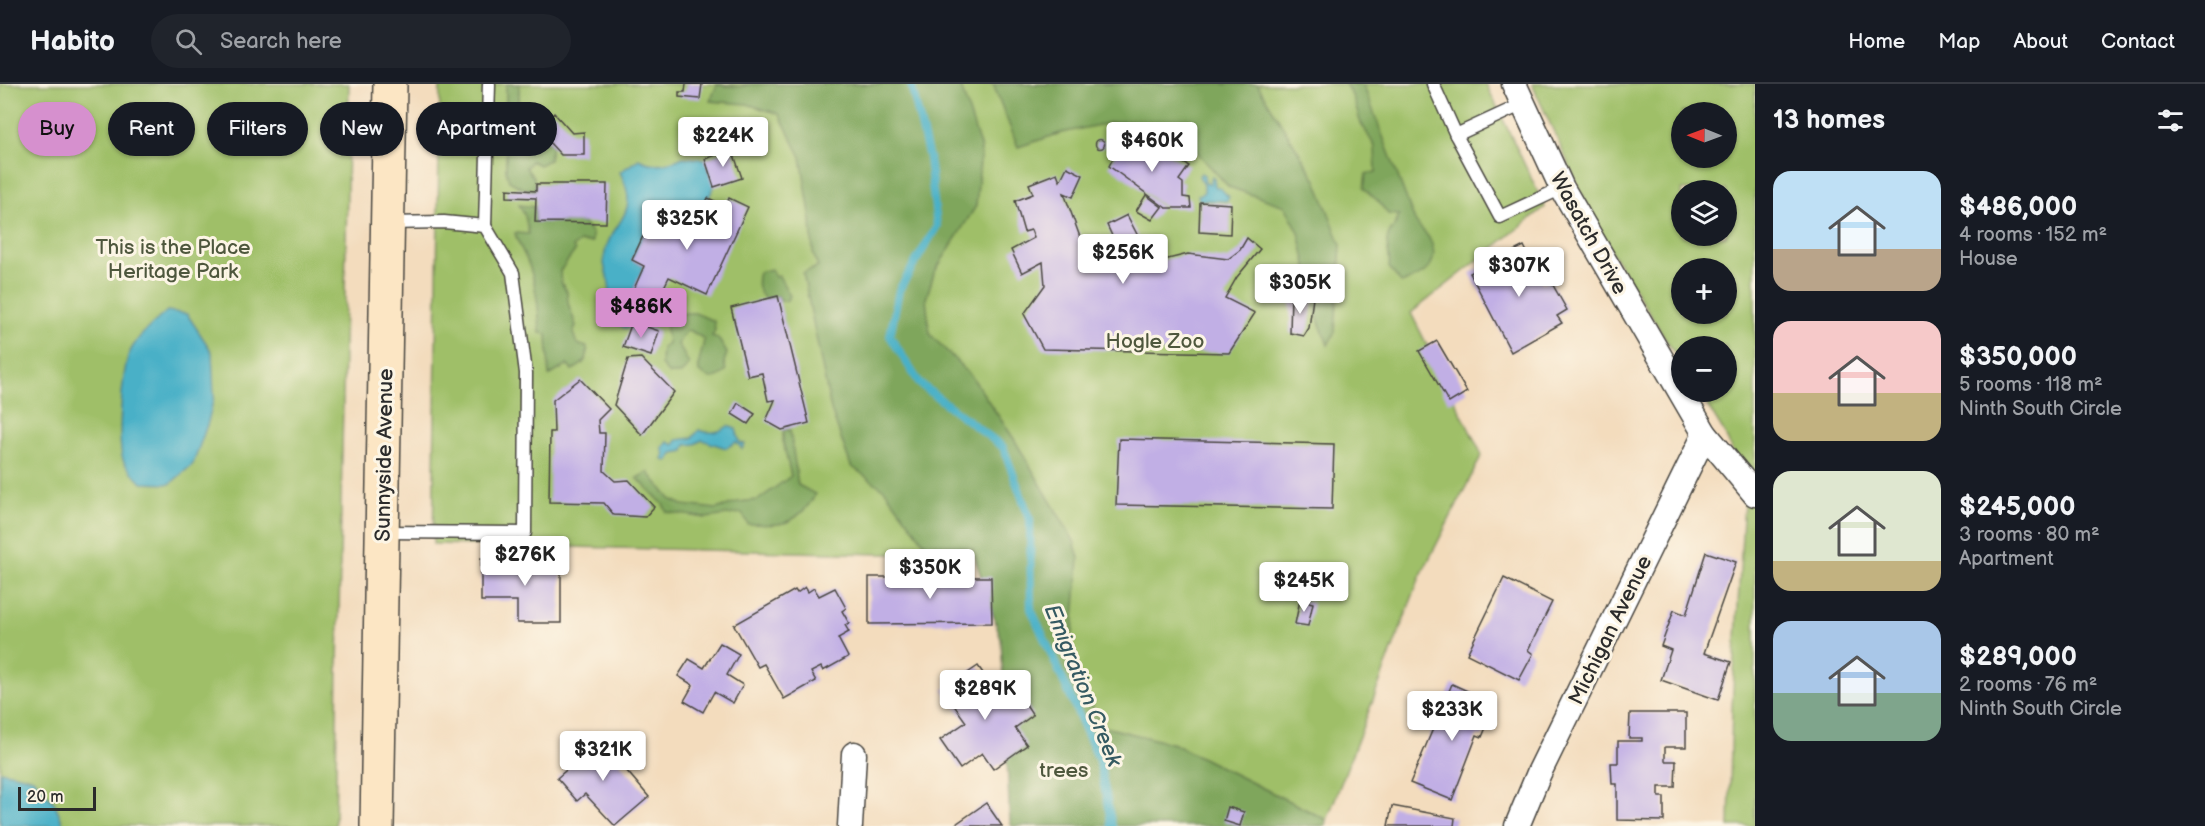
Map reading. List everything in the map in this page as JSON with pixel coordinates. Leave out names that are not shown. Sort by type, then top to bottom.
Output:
[{"type":"main road","name":"Sunnyside Avenue","points":[[377,826],[390,84]]},
{"type":"street","name":"Wasatch Drive","points":[[1518,94],[1562,188],[1705,434],[1755,494]]},
{"type":"street","name":"Michigan Avenue","points":[[1517,826],[1539,773],[1705,434]]},
{"type":"street","points":[[850,826],[854,754]]},
{"type":"lane","points":[[383,532],[525,532],[526,373],[513,273],[485,226],[489,84]]},
{"type":"lane","points":[[1433,84],[1456,135],[1500,217],[1562,188]]},
{"type":"lane","points":[[1456,135],[1518,94]]},
{"type":"lane","points":[[388,223],[444,222],[485,226]]},
{"type":"green space","name":"This is the Place Heritage Park","points":[[0,84],[349,84],[349,102],[320,102],[320,156],[348,156],[335,826],[0,826]]},
{"type":"green space","name":"Hogle Zoo","points":[[440,84],[1486,84],[1545,207],[1411,313],[1482,455],[1420,577],[1327,820],[1174,744],[1101,727],[1071,656],[1016,557],[433,544],[439,156],[557,156],[557,102],[440,102]]},
{"type":"green space","points":[[506,84],[519,84],[519,102],[506,102]]},
{"type":"green space","name":"trees","points":[[752,84],[960,84],[981,149],[976,206],[934,273],[926,299],[930,334],[972,377],[1014,439],[1074,541],[1079,558],[1071,656],[1101,726],[1174,744],[1327,820],[1326,826],[1012,826],[1010,823],[1001,639],[972,549],[925,544],[885,490],[851,466],[831,410],[803,273],[818,267],[813,253],[811,220],[801,157],[779,114],[747,104],[710,101],[717,85],[740,87]]},
{"type":"green space","points":[[993,84],[1257,84],[1316,180],[1341,245],[1335,332],[1328,345],[1318,319],[1299,232],[1285,206],[1229,187],[1192,147],[1135,122],[1109,123],[1061,133],[1018,147]]},
{"type":"green space","points":[[1345,84],[1363,84],[1415,221],[1429,237],[1433,249],[1432,263],[1428,269],[1401,283],[1389,267],[1387,242],[1399,215],[1388,214],[1364,189],[1366,174],[1376,172],[1375,147],[1360,121],[1353,97]]},
{"type":"green space","points":[[1532,84],[1755,84],[1755,826],[1729,826],[1732,707],[1745,484],[1725,434],[1705,402],[1737,402],[1737,336],[1671,336],[1671,348],[1600,233]]},
{"type":"green space","points":[[506,156],[550,156],[549,160],[539,165],[531,161],[526,168],[534,178],[536,191],[522,188],[509,181]]},
{"type":"green space","points":[[519,205],[535,207],[535,222],[582,222],[592,233],[592,242],[580,242],[573,247],[575,251],[560,271],[561,282],[567,292],[568,303],[576,326],[573,333],[577,344],[587,347],[587,355],[584,362],[576,368],[572,370],[567,365],[549,376],[547,334],[540,333],[532,276],[515,233],[529,234],[525,216]]},
{"type":"green space","points":[[771,269],[775,277],[779,276],[790,296],[786,301],[780,301],[778,296],[765,299],[759,290],[757,283],[759,272]]},
{"type":"green space","points":[[685,313],[695,313],[714,321],[715,330],[712,336],[718,338],[727,353],[724,362],[726,371],[719,376],[710,378],[699,372],[704,339],[686,330],[678,344],[689,364],[681,374],[669,374],[661,365],[662,348],[668,343],[665,321]]},
{"type":"green space","points":[[783,430],[790,430],[798,485],[815,494],[802,512],[788,522],[748,524],[742,513],[706,518],[667,512],[663,504],[637,478],[648,472],[670,499],[683,505],[716,509],[738,502],[758,500],[791,476],[783,442]]},
{"type":"water","points":[[683,157],[705,159],[714,187],[697,221],[682,214],[673,234],[649,223],[632,260],[644,266],[630,298],[640,317],[634,327],[625,328],[611,321],[610,289],[604,261],[606,248],[622,220],[628,201],[620,172],[639,159],[661,164]]},
{"type":"water","points":[[1201,173],[1204,175],[1205,183],[1210,184],[1212,176],[1214,178],[1215,186],[1229,197],[1227,201],[1199,200],[1198,195],[1204,193],[1204,185],[1199,176]]},
{"type":"water","points":[[167,311],[187,314],[212,352],[214,397],[193,464],[170,484],[142,483],[124,462],[122,453],[120,425],[125,374],[130,352],[137,340]]},
{"type":"water","points":[[728,426],[736,429],[740,443],[745,444],[742,449],[736,442],[726,448],[702,440],[686,445],[684,451],[674,453],[668,461],[663,460],[665,454],[662,448],[668,442],[674,445],[677,440],[692,438],[699,430],[713,432]]},
{"type":"water","points":[[0,771],[33,778],[55,804],[64,826],[0,826]]},
{"type":"building","points":[[686,84],[702,84],[700,99],[679,97],[679,92],[685,92]]},
{"type":"building","points":[[557,116],[572,133],[584,132],[584,155],[561,155],[557,151]]},
{"type":"building","points":[[1124,137],[1141,147],[1145,141],[1189,166],[1179,180],[1183,183],[1183,197],[1190,198],[1191,208],[1166,208],[1109,166]]},
{"type":"building","points":[[1100,140],[1104,144],[1100,148],[1096,144]]},
{"type":"building","points":[[732,149],[742,178],[714,187],[705,159]]},
{"type":"building","points":[[1067,167],[1083,175],[1073,197],[1064,193],[1080,237],[1113,238],[1107,225],[1127,215],[1152,263],[1188,254],[1228,259],[1240,250],[1247,238],[1260,249],[1237,277],[1225,298],[1255,313],[1229,353],[1043,349],[1024,314],[1045,285],[1043,262],[1022,273],[1011,250],[1034,238],[1031,230],[1024,232],[1015,201],[1033,194],[1029,184],[1057,173],[1060,181]]},
{"type":"building","points":[[536,184],[607,184],[606,223],[535,222],[536,198],[507,197],[507,189],[536,191]]},
{"type":"building","points":[[1146,195],[1162,207],[1152,220],[1136,211]]},
{"type":"building","points":[[708,198],[726,206],[729,198],[748,207],[707,295],[669,277],[653,310],[630,298],[644,266],[632,260],[649,223],[673,234],[682,213],[697,221]]},
{"type":"building","points":[[1200,202],[1231,204],[1230,234],[1199,232]]},
{"type":"building","points":[[1524,246],[1543,284],[1550,280],[1567,310],[1557,316],[1562,323],[1511,352],[1470,273]]},
{"type":"building","points":[[1291,295],[1313,298],[1309,328],[1304,336],[1290,333]]},
{"type":"building","points":[[778,296],[809,423],[782,430],[766,421],[775,400],[768,401],[762,373],[748,376],[731,308]]},
{"type":"building","points":[[632,322],[659,331],[651,356],[623,347]]},
{"type":"building","points":[[1437,341],[1467,392],[1449,403],[1419,351]]},
{"type":"building","points":[[641,358],[674,392],[642,435],[614,405],[628,359]]},
{"type":"building","points":[[580,379],[609,409],[598,420],[599,433],[605,433],[604,471],[615,481],[629,480],[654,507],[645,517],[614,515],[604,503],[549,502],[550,432],[554,432],[553,400]]},
{"type":"building","points":[[738,403],[755,414],[748,424],[732,414]]},
{"type":"building","points":[[1119,439],[1334,444],[1332,509],[1116,505]]},
{"type":"building","points":[[1706,552],[1736,562],[1704,653],[1731,662],[1718,700],[1661,680],[1671,650],[1661,646],[1674,610],[1686,615]]},
{"type":"building","points":[[481,558],[561,558],[561,623],[517,623],[517,601],[481,601]]},
{"type":"building","points":[[869,577],[991,577],[992,623],[869,624]]},
{"type":"building","points":[[1504,578],[1552,602],[1528,650],[1533,654],[1519,680],[1467,654]]},
{"type":"building","points":[[805,587],[808,592],[814,588],[819,596],[835,588],[846,608],[842,611],[849,623],[845,625],[849,632],[838,638],[848,657],[823,671],[821,667],[811,672],[816,681],[784,699],[764,664],[758,667],[734,625],[795,590],[797,593]]},
{"type":"building","points":[[1300,600],[1313,603],[1308,626],[1295,624]]},
{"type":"building","points":[[720,643],[739,654],[727,675],[743,685],[733,703],[714,692],[703,712],[684,701],[693,685],[678,676],[689,659],[704,668]]},
{"type":"building","points":[[978,666],[1001,699],[1016,689],[1033,715],[1015,728],[1027,745],[993,769],[982,753],[960,769],[940,740],[966,722],[943,690]]},
{"type":"building","points":[[1452,684],[1496,704],[1482,737],[1477,735],[1452,800],[1410,783]]},
{"type":"building","points":[[1630,713],[1686,713],[1686,747],[1665,747],[1665,761],[1676,761],[1675,787],[1659,787],[1659,797],[1664,797],[1664,821],[1617,820],[1617,784],[1612,784],[1611,763],[1618,763],[1618,741],[1642,741],[1642,738],[1629,738]]},
{"type":"building","points":[[597,736],[649,797],[615,826],[585,794],[577,801],[557,778],[580,758],[576,754]]},
{"type":"building","points":[[986,803],[1002,826],[953,826]]},
{"type":"building","points":[[1392,806],[1455,818],[1454,826],[1388,826]]},
{"type":"building","points":[[1228,807],[1244,812],[1240,826],[1224,821]]},
{"type":"waterway","name":"Emigration Creek","points":[[911,84],[929,158],[937,226],[899,290],[890,336],[920,384],[1003,447],[1030,519],[1031,609],[1099,760],[1112,826]]}]
